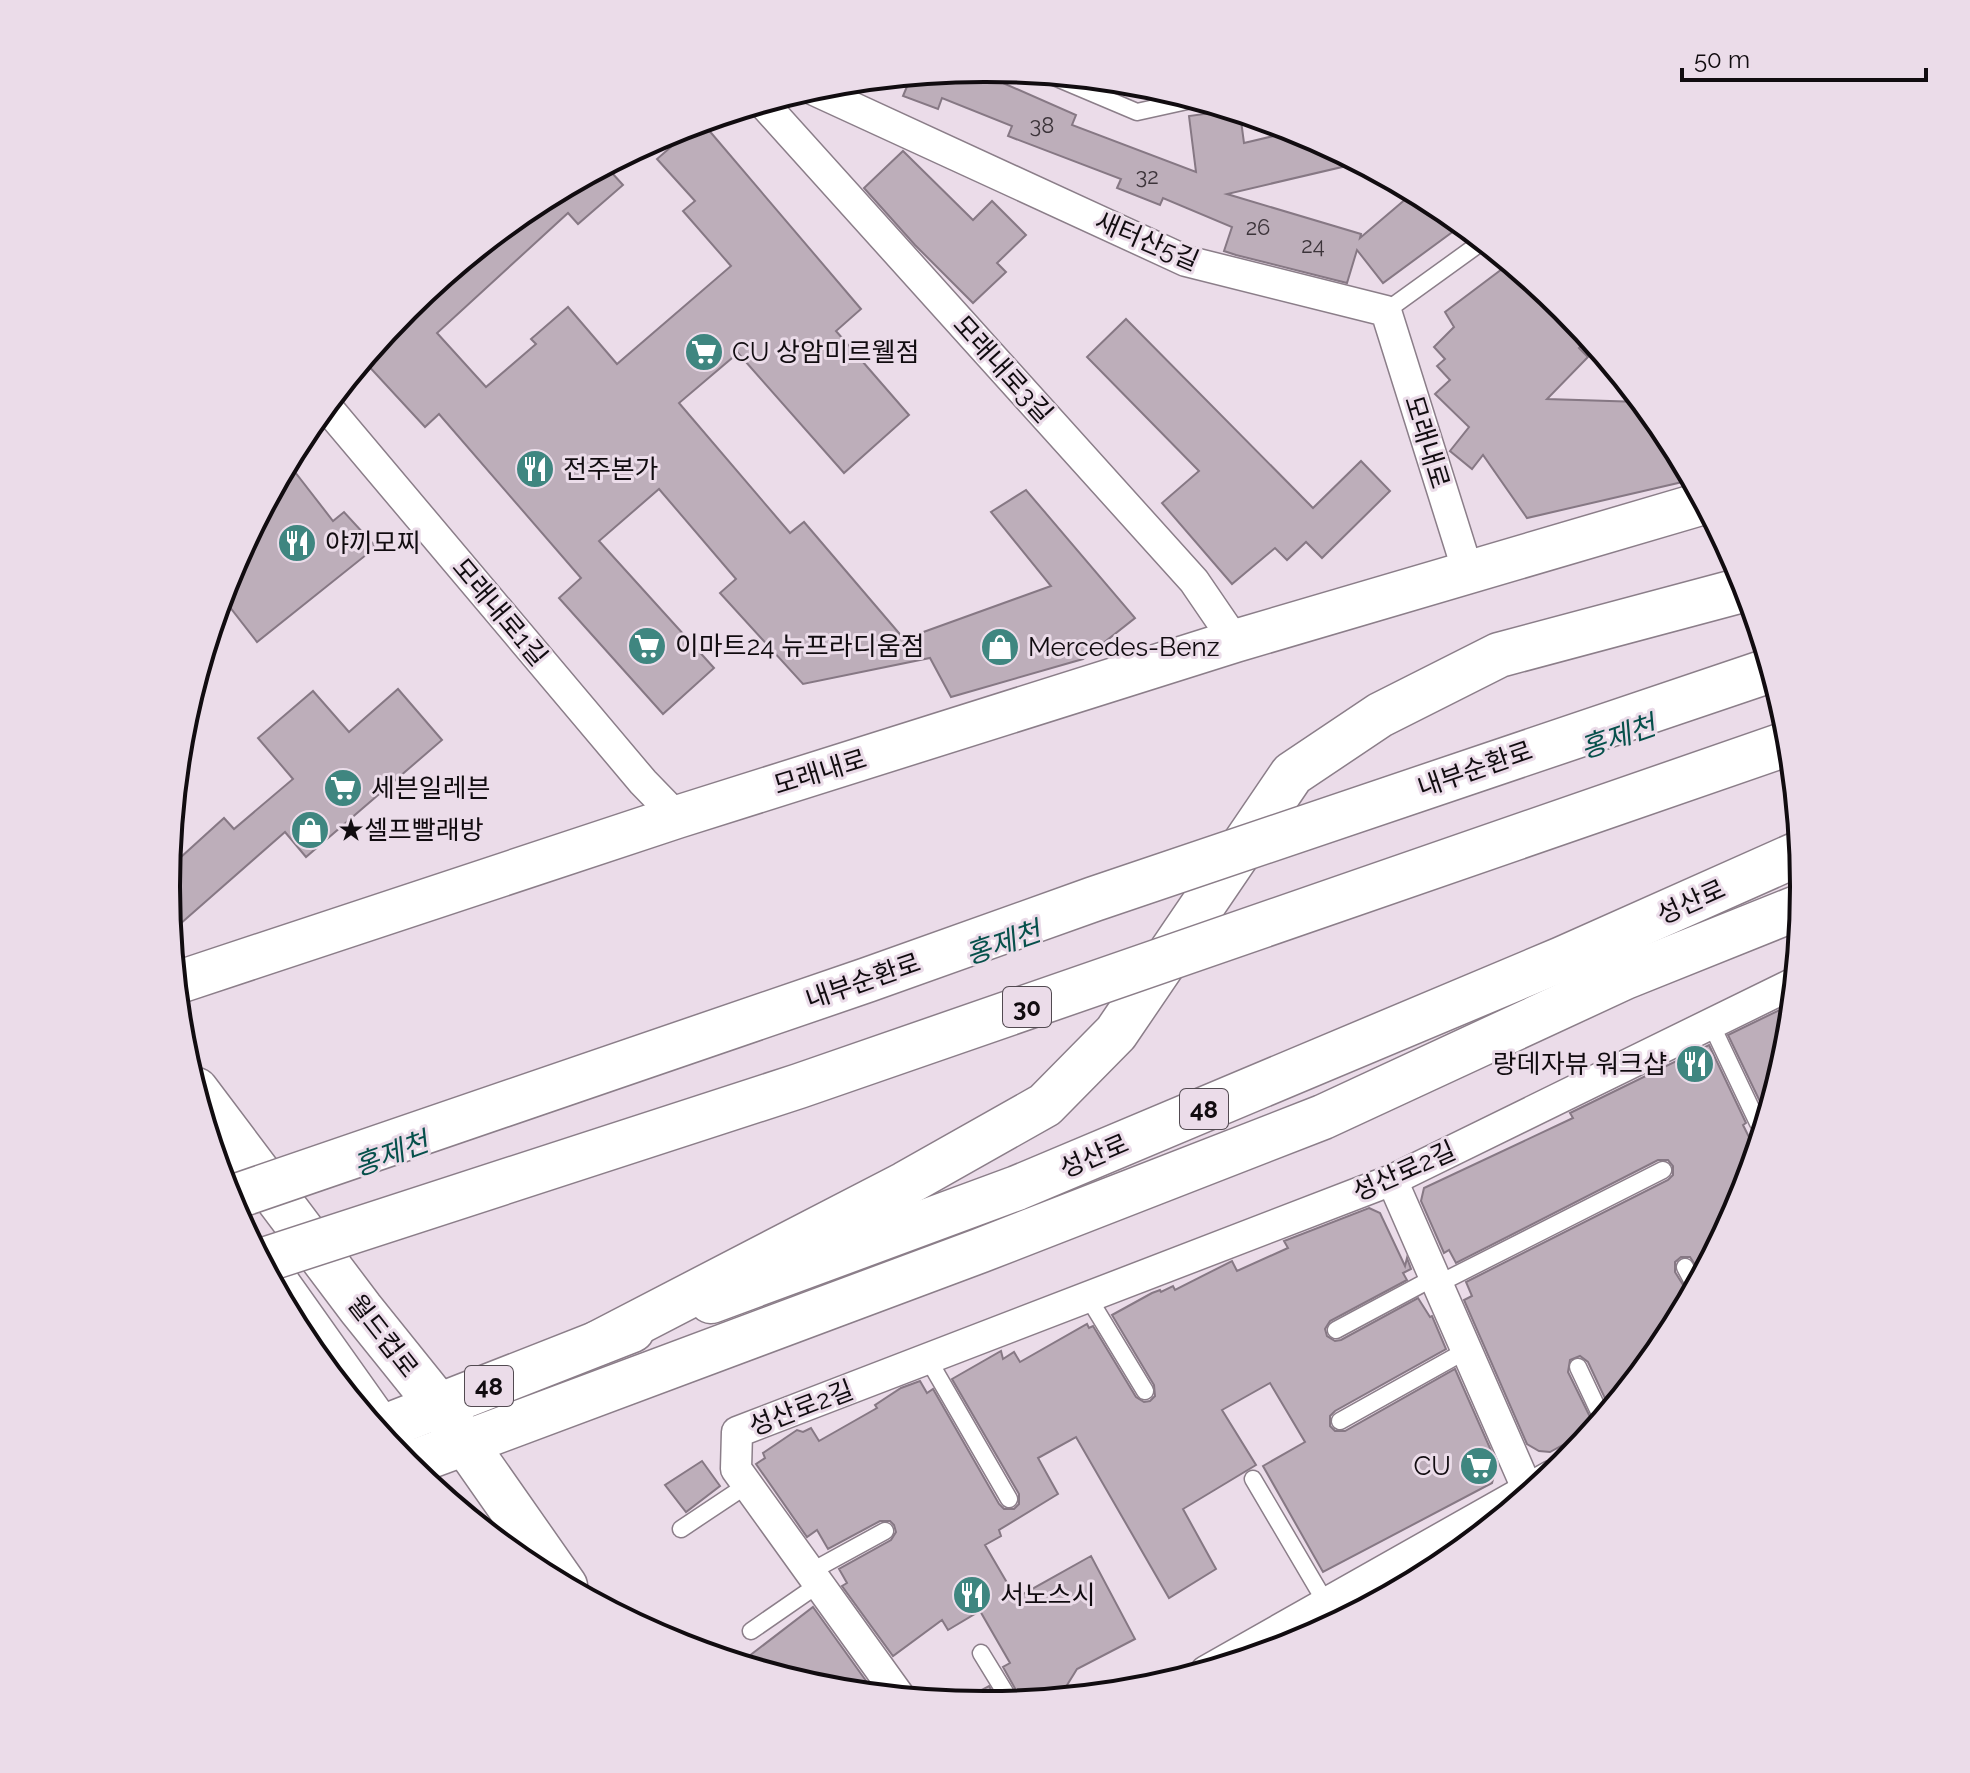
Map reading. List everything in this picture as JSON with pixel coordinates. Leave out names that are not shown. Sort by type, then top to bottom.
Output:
[{"type":"main road","name":"모래내로","points":[[186,980],[677,817],[1235,641],[1694,506]]},
{"type":"main road","points":[[598,1343],[905,1184],[1045,1105],[1116,1033],[1292,774],[1380,715],[1499,655],[1733,592]]},
{"type":"main road","name":"내부순환로","points":[[242,1194],[1094,899],[1761,674]]},
{"type":"main road","name":"30","points":[[273,1260],[799,1086],[1777,747]]},
{"type":"main road","name":"성산로","points":[[388,1426],[598,1343],[1017,1188],[1562,959],[1789,858]]},
{"type":"main road","points":[[421,1459],[964,1257],[1323,1117],[1625,977],[1789,911]]},
{"type":"main road","name":"월드컵로","points":[[214,1115],[466,1442],[548,1561]]},
{"type":"street","name":"새터산5길","points":[[829,97],[1186,261],[1386,311]]},
{"type":"street","name":"모래내로3길","points":[[770,111],[1194,581],[1235,641]]},
{"type":"street","name":"모래내로","points":[[1386,311],[1468,572]]},
{"type":"street","name":"모래내로1길","points":[[334,415],[643,782],[677,817]]},
{"type":"street","name":"성산로2길","points":[[892,1685],[736,1469],[737,1432],[1392,1180],[1783,988]]},
{"type":"street","points":[[1392,1180],[1467,1350],[1531,1476]]},
{"type":"street","points":[[1272,1638],[1333,1607],[1485,1516]]},
{"type":"lane","points":[[1080,88],[1137,112],[1173,104]]},
{"type":"lane","points":[[1386,311],[1474,247]]},
{"type":"lane","points":[[1711,1024],[1755,1117]]},
{"type":"lane","points":[[1336,1330],[1663,1170]]},
{"type":"lane","points":[[1685,1267],[1689,1275]]},
{"type":"lane","points":[[1088,1297],[1145,1391]]},
{"type":"lane","points":[[1340,1421],[1467,1350]]},
{"type":"lane","points":[[928,1359],[1009,1499]]},
{"type":"lane","points":[[1578,1367],[1597,1408]]},
{"type":"lane","points":[[1253,1479],[1333,1607]]},
{"type":"lane","points":[[681,1529],[747,1485]]},
{"type":"lane","points":[[751,1631],[815,1578],[885,1531]]},
{"type":"lane","points":[[981,1653],[1004,1690]]},
{"type":"pier","points":[[1757,660],[1774,732],[277,1268],[242,1193]]},
{"type":"building","points":[[1002,83],[1076,115],[1072,125],[1196,172],[1189,116],[1207,113],[1241,124],[1244,143],[1274,136],[1344,167],[1227,194],[1361,234],[1360,238],[1404,201],[1452,232],[1383,283],[1357,250],[1347,283],[1224,251],[1232,227],[1163,198],[1160,205],[1117,188],[1121,179],[1008,136],[1012,126],[942,98],[938,109],[903,96],[907,86]]},
{"type":"building","points":[[710,131],[861,309],[836,331],[909,415],[844,473],[738,353],[679,403],[790,533],[804,522],[904,639],[1051,586],[991,512],[1026,490],[1135,618],[1083,659],[951,697],[930,658],[803,684],[720,593],[736,579],[659,489],[599,541],[714,668],[663,714],[559,598],[581,578],[439,414],[425,427],[370,368],[416,318],[495,248],[538,218],[613,174],[623,185],[578,224],[568,213],[437,333],[486,387],[536,344],[531,339],[568,307],[617,364],[731,266],[683,211],[695,201],[657,159],[674,144]]},
{"type":"building","points":[[903,151],[973,220],[992,201],[1026,235],[997,263],[1006,272],[973,303],[864,188]]},
{"type":"building","points":[[1501,270],[1554,318],[1588,357],[1547,399],[1626,402],[1681,482],[1527,518],[1483,455],[1472,469],[1450,451],[1469,427],[1435,394],[1450,380],[1437,366],[1445,359],[1434,347],[1454,327],[1445,312]]},
{"type":"building","points":[[1126,319],[1313,508],[1361,461],[1390,491],[1322,558],[1306,542],[1287,560],[1275,548],[1232,584],[1162,503],[1199,471],[1087,357]]},
{"type":"building","points":[[295,472],[333,521],[344,512],[376,547],[257,642],[231,608],[263,531]]},
{"type":"building","points":[[398,689],[442,740],[306,857],[285,832],[181,923],[181,857],[224,818],[234,829],[293,779],[258,738],[313,691],[349,732]]},
{"type":"building","points":[[1780,1010],[1760,1102],[1728,1035]]},
{"type":"building","points":[[1709,1045],[1746,1123],[1743,1125],[1749,1138],[1728,1194],[1695,1265],[1690,1257],[1681,1257],[1675,1262],[1675,1272],[1684,1286],[1682,1289],[1654,1333],[1605,1398],[1588,1362],[1580,1356],[1570,1360],[1568,1372],[1590,1417],[1564,1444],[1550,1452],[1539,1451],[1527,1444],[1464,1300],[1472,1296],[1466,1282],[1668,1180],[1673,1175],[1673,1166],[1668,1160],[1658,1160],[1456,1263],[1449,1250],[1444,1253],[1421,1201],[1424,1188],[1573,1118],[1570,1113]]},
{"type":"building","points":[[1369,1208],[1380,1213],[1405,1266],[1407,1258],[1411,1269],[1403,1273],[1407,1280],[1330,1321],[1325,1329],[1327,1336],[1335,1341],[1341,1340],[1418,1298],[1432,1316],[1446,1349],[1335,1411],[1330,1416],[1330,1426],[1335,1431],[1345,1431],[1455,1369],[1497,1464],[1492,1483],[1323,1572],[1263,1466],[1305,1442],[1270,1383],[1222,1410],[1256,1465],[1183,1509],[1216,1569],[1169,1598],[1076,1437],[1038,1458],[1058,1494],[999,1530],[1001,1536],[985,1545],[1016,1598],[1091,1556],[1135,1639],[1077,1669],[1066,1686],[1016,1690],[1003,1667],[1010,1663],[980,1611],[948,1630],[942,1620],[893,1656],[842,1586],[847,1583],[839,1569],[891,1540],[896,1532],[894,1525],[890,1521],[880,1521],[828,1549],[817,1530],[807,1537],[756,1464],[765,1458],[763,1453],[797,1430],[803,1432],[811,1428],[819,1441],[877,1408],[875,1405],[901,1388],[920,1381],[927,1393],[933,1389],[999,1504],[1004,1509],[1014,1509],[1019,1504],[1019,1494],[952,1379],[1001,1351],[1003,1359],[1014,1352],[1020,1362],[1087,1324],[1089,1328],[1093,1326],[1136,1397],[1144,1402],[1150,1401],[1155,1396],[1154,1385],[1112,1315],[1152,1293],[1173,1286],[1175,1290],[1232,1261],[1237,1271],[1288,1248],[1284,1241]]},
{"type":"building","points":[[702,1461],[720,1486],[686,1512],[665,1485]]},
{"type":"building","points":[[813,1607],[867,1682],[828,1676],[750,1655]]},
{"type":"place","name":"CU 상암미르웰점","points":[[704,352]]},
{"type":"place","name":"전주본가","points":[[535,469]]},
{"type":"place","name":"야끼모찌","points":[[297,543]]},
{"type":"place","name":"이마트24 뉴프라디움점","points":[[647,646]]},
{"type":"place","name":"Mercedes-Benz","points":[[1000,647]]},
{"type":"place","name":"세븐일레븐","points":[[343,788]]},
{"type":"place","name":"★셀프빨래방","points":[[310,830]]},
{"type":"place","name":"랑데자뷰 워크샵","points":[[1695,1064]]},
{"type":"place","name":"CU","points":[[1479,1466]]},
{"type":"place","name":"서노스시","points":[[972,1595]]},
{"type":"water label","name":"홍제천","points":[[1618,737]]},
{"type":"water label","name":"홍제천","points":[[1003,943]]},
{"type":"water label","name":"홍제천","points":[[391,1154]]}]
